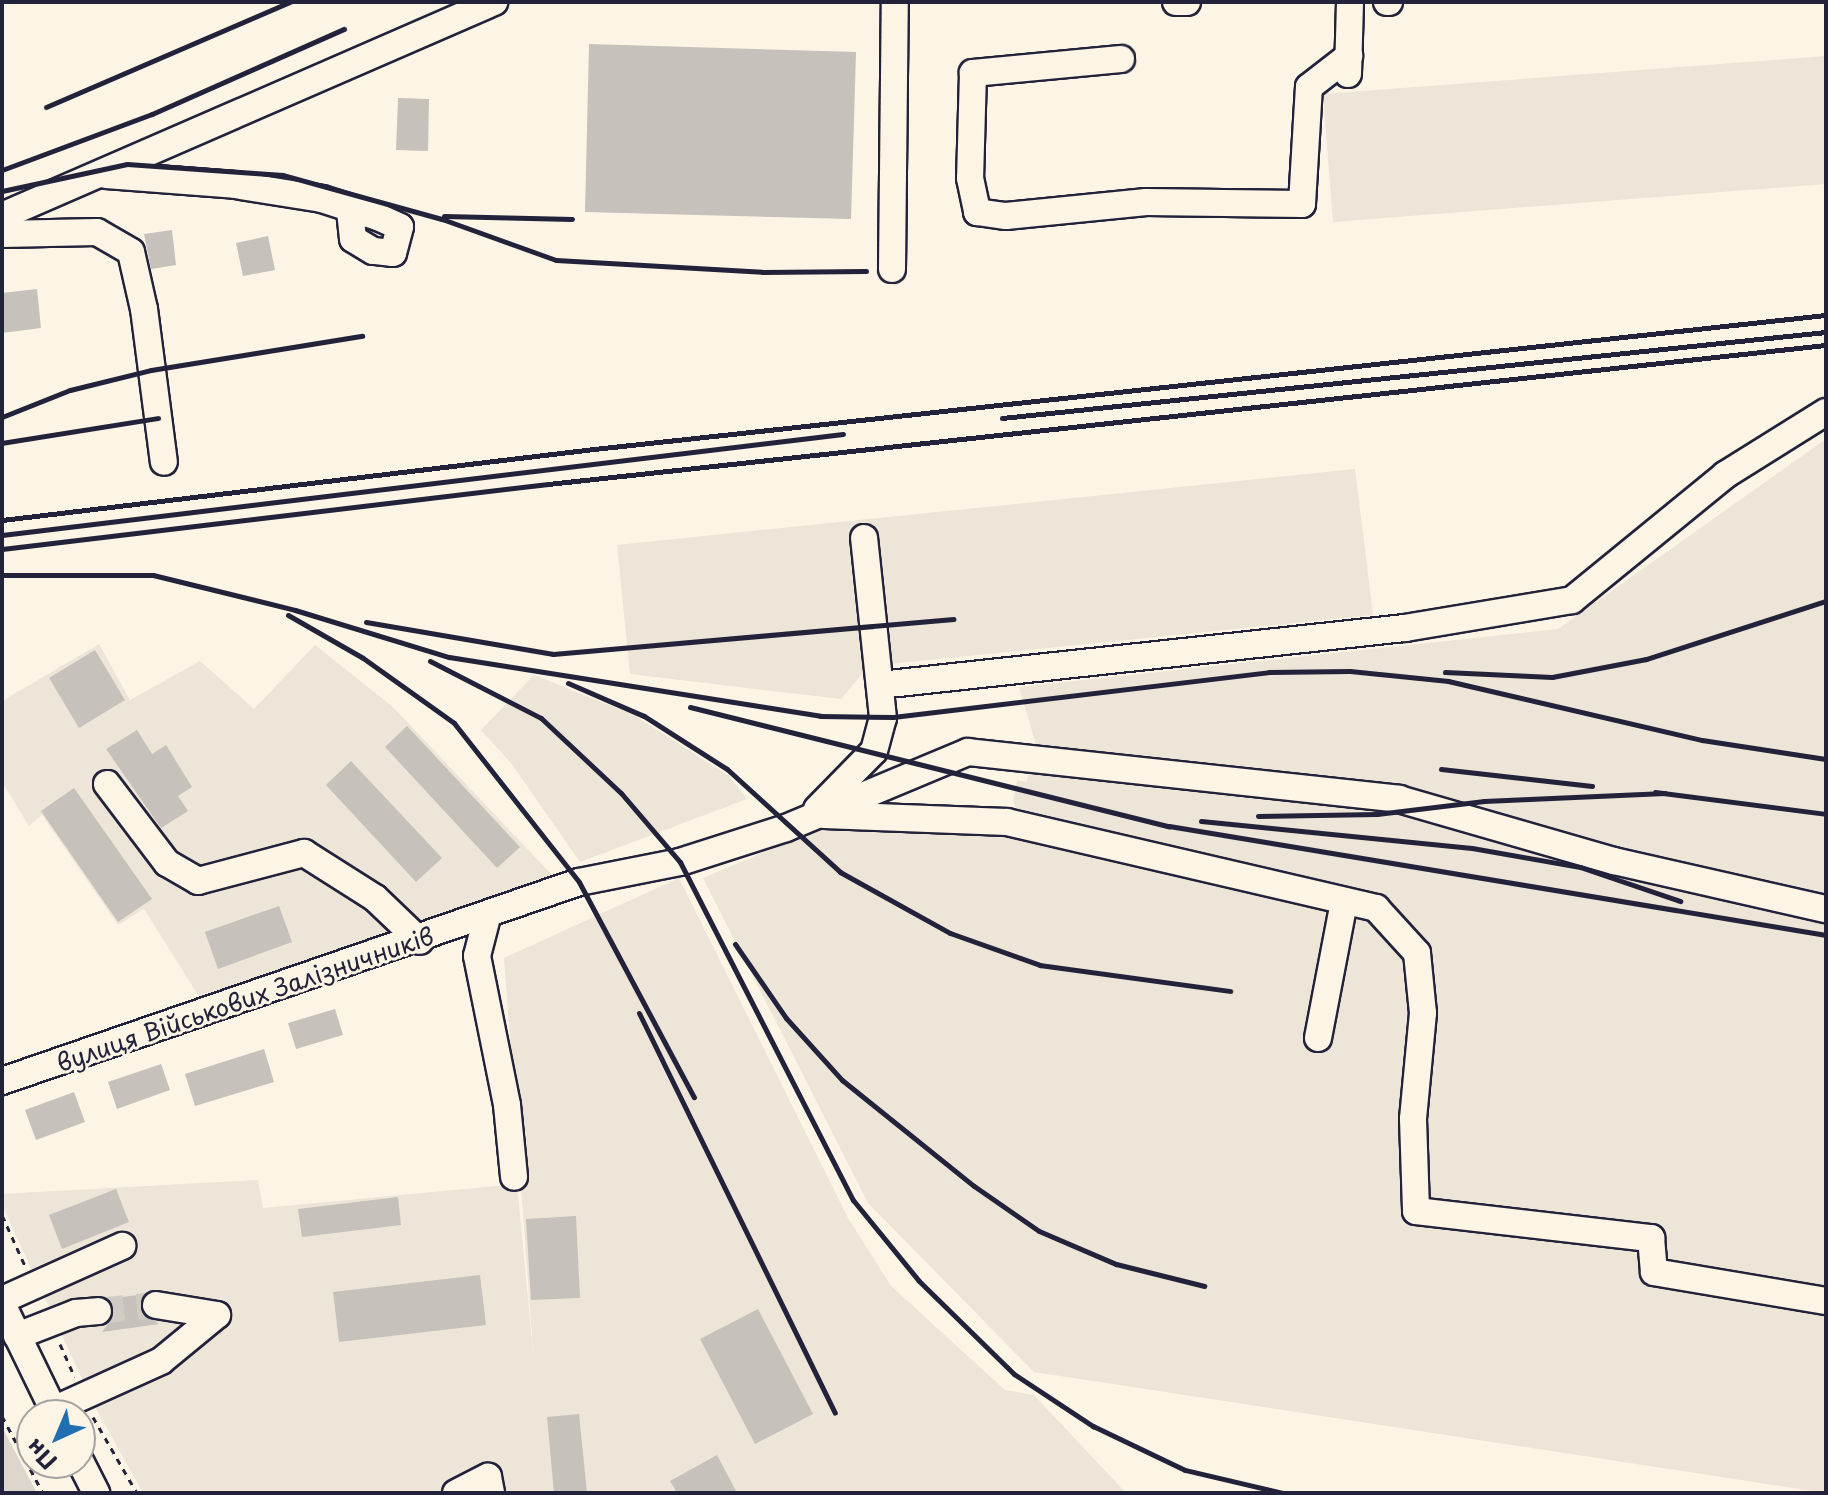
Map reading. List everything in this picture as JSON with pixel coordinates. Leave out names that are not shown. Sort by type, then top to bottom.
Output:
[{"type":"street","points":[[2,216],[494,2]]},
{"type":"street","points":[[892,269],[895,2]]},
{"type":"street","points":[[1176,2],[1187,2]]},
{"type":"street","points":[[1121,59],[973,73],[970,178],[977,212],[1006,216],[1146,202],[1302,204],[1309,87],[1349,67],[1350,2]]},
{"type":"street","points":[[102,175],[235,185],[350,208]]},
{"type":"street","points":[[2,234],[97,232],[131,252],[144,309],[164,462]]},
{"type":"street","points":[[880,685],[1405,628],[1572,600],[1725,475],[1826,412]]},
{"type":"street","points":[[813,815],[874,751],[883,718],[864,538]]},
{"type":"street","name":"вулиця Військових Залізничників","points":[[2,1081],[420,941],[579,882],[680,862],[813,815],[968,752],[1084,761],[1438,806],[1614,861],[1826,909]]},
{"type":"street","points":[[107,784],[167,863],[198,881],[304,853],[375,898],[420,941]]},
{"type":"street","points":[[813,815],[1007,822],[1376,908],[1417,953],[1423,1013],[1413,1119],[1416,1211],[1651,1238],[1654,1272],[1826,1301]]},
{"type":"street","points":[[1318,1038],[1344,902]]},
{"type":"street","points":[[487,917],[477,956],[507,1105],[514,1177]]},
{"type":"street","points":[[48,1399],[2,1302],[32,1282],[122,1246]]},
{"type":"street","points":[[84,1398],[161,1361],[217,1315],[156,1305]]},
{"type":"street","points":[[17,1336],[50,1321],[98,1311]]},
{"type":"street","points":[[456,1493],[488,1477],[491,1493]]},
{"type":"path","points":[[2,1215],[32,1282]]},
{"type":"path","points":[[50,1321],[84,1398],[137,1493]]},
{"type":"path","points":[[2,1416],[43,1493]]},
{"type":"shaded area","points":[[1826,56],[1826,184],[1333,222],[1323,94]]},
{"type":"shaded area","points":[[1826,439],[1826,1493],[1034,1372],[868,1203],[703,878],[819,829],[1028,836],[1013,801],[1017,780],[1027,782],[1035,741],[1019,687],[1558,629]]},
{"type":"shaded area","points":[[1355,469],[1373,615],[869,666],[841,699],[630,674],[617,545]]},
{"type":"shaded area","points":[[99,644],[130,700],[200,661],[254,709],[315,645],[393,707],[555,878],[200,998],[144,909],[118,925],[42,815],[29,826],[2,782],[2,701]]},
{"type":"shaded area","points":[[534,675],[634,715],[729,776],[747,799],[580,862],[511,763],[481,730]]},
{"type":"shaded area","points":[[679,878],[848,1218],[891,1286],[1005,1390],[1034,1395],[1126,1493],[143,1493],[96,1409],[96,1399],[91,1399],[2,1205],[2,1194],[258,1180],[263,1208],[517,1184],[534,1362],[504,958]]},
{"type":"shaded area","points":[[2,1427],[16,1453],[16,1479],[30,1479],[37,1493],[2,1493]]},
{"type":"building","points":[[589,44],[856,52],[851,219],[585,212]]},
{"type":"building","points":[[398,98],[429,99],[428,151],[396,150]]},
{"type":"building","points":[[172,230],[176,265],[151,269],[144,234]]},
{"type":"building","points":[[268,236],[275,270],[243,276],[236,243]]},
{"type":"building","points":[[37,289],[41,328],[2,333],[2,293]]},
{"type":"building","points":[[95,650],[125,700],[79,728],[49,678]]},
{"type":"building","points":[[407,726],[520,847],[497,868],[385,747]]},
{"type":"building","points":[[137,730],[152,754],[166,745],[192,787],[178,796],[188,811],[161,828],[106,749]]},
{"type":"building","points":[[351,761],[442,858],[416,882],[326,785]]},
{"type":"building","points":[[74,788],[152,899],[118,922],[41,811]]},
{"type":"building","points":[[279,906],[292,942],[218,969],[205,932]]},
{"type":"building","points":[[335,1009],[343,1035],[296,1049],[288,1023]]},
{"type":"building","points":[[264,1049],[274,1082],[195,1106],[185,1074]]},
{"type":"building","points":[[161,1064],[170,1090],[117,1109],[108,1082]]},
{"type":"building","points":[[74,1092],[85,1122],[36,1140],[25,1110]]},
{"type":"building","points":[[116,1189],[129,1222],[62,1249],[49,1215]]},
{"type":"building","points":[[398,1197],[401,1225],[302,1237],[298,1209]]},
{"type":"building","points":[[576,1216],[580,1298],[531,1300],[526,1219]]},
{"type":"building","points":[[480,1275],[486,1325],[339,1342],[333,1292]]},
{"type":"building","points":[[145,1294],[141,1311],[159,1324],[102,1332],[113,1317],[108,1299]]},
{"type":"building","points":[[758,1309],[813,1414],[755,1444],[700,1339]]},
{"type":"building","points":[[579,1414],[587,1493],[554,1493],[547,1417]]},
{"type":"building","points":[[717,1455],[737,1493],[677,1493],[670,1481]]},
{"type":"tunnel","points":[[98,1311],[156,1305]]},
{"type":"railway","points":[[46,107],[290,2]]},
{"type":"railway","points":[[2,170],[152,114],[344,29]]},
{"type":"railway","points":[[2,191],[127,164],[283,175],[442,219],[556,260],[762,272],[866,271]]},
{"type":"railway","points":[[444,216],[572,219]]},
{"type":"railway","points":[[2,520],[594,449],[1826,315]]},
{"type":"railway","points":[[1002,418],[1826,332]]},
{"type":"railway","points":[[2,417],[70,390],[151,370],[362,336]]},
{"type":"railway","points":[[2,549],[548,484],[1826,345]]},
{"type":"railway","points":[[2,443],[158,418]]},
{"type":"railway","points":[[2,535],[843,434]]},
{"type":"railway","points":[[2,575],[153,575],[295,610],[449,657],[820,716],[893,717],[1269,672],[1350,671],[1448,681],[1702,740],[1826,759]]},
{"type":"railway","points":[[1445,672],[1552,677],[1646,659],[1826,601]]},
{"type":"railway","points":[[288,615],[363,658],[454,723],[579,882],[694,1097]]},
{"type":"railway","points":[[366,622],[553,654],[953,619]]},
{"type":"railway","points":[[430,661],[541,718],[621,793],[680,862],[853,1200],[919,1281],[1014,1374],[1093,1426],[1185,1470],[1283,1493]]},
{"type":"railway","points":[[568,683],[644,716],[727,769],[840,872],[950,933],[1040,965],[1230,991]]},
{"type":"railway","points":[[690,707],[1169,826],[1826,935]]},
{"type":"railway","points":[[1441,769],[1592,786]]},
{"type":"railway","points":[[1655,792],[1826,814]]},
{"type":"railway","points":[[1258,816],[1377,814],[1484,801],[1665,793]]},
{"type":"railway","points":[[1201,821],[1472,848],[1580,867],[1680,901]]},
{"type":"railway","points":[[735,944],[786,1018],[842,1080],[974,1186],[1039,1231],[1116,1264],[1204,1286]]},
{"type":"railway","points":[[639,1013],[835,1413]]}]
